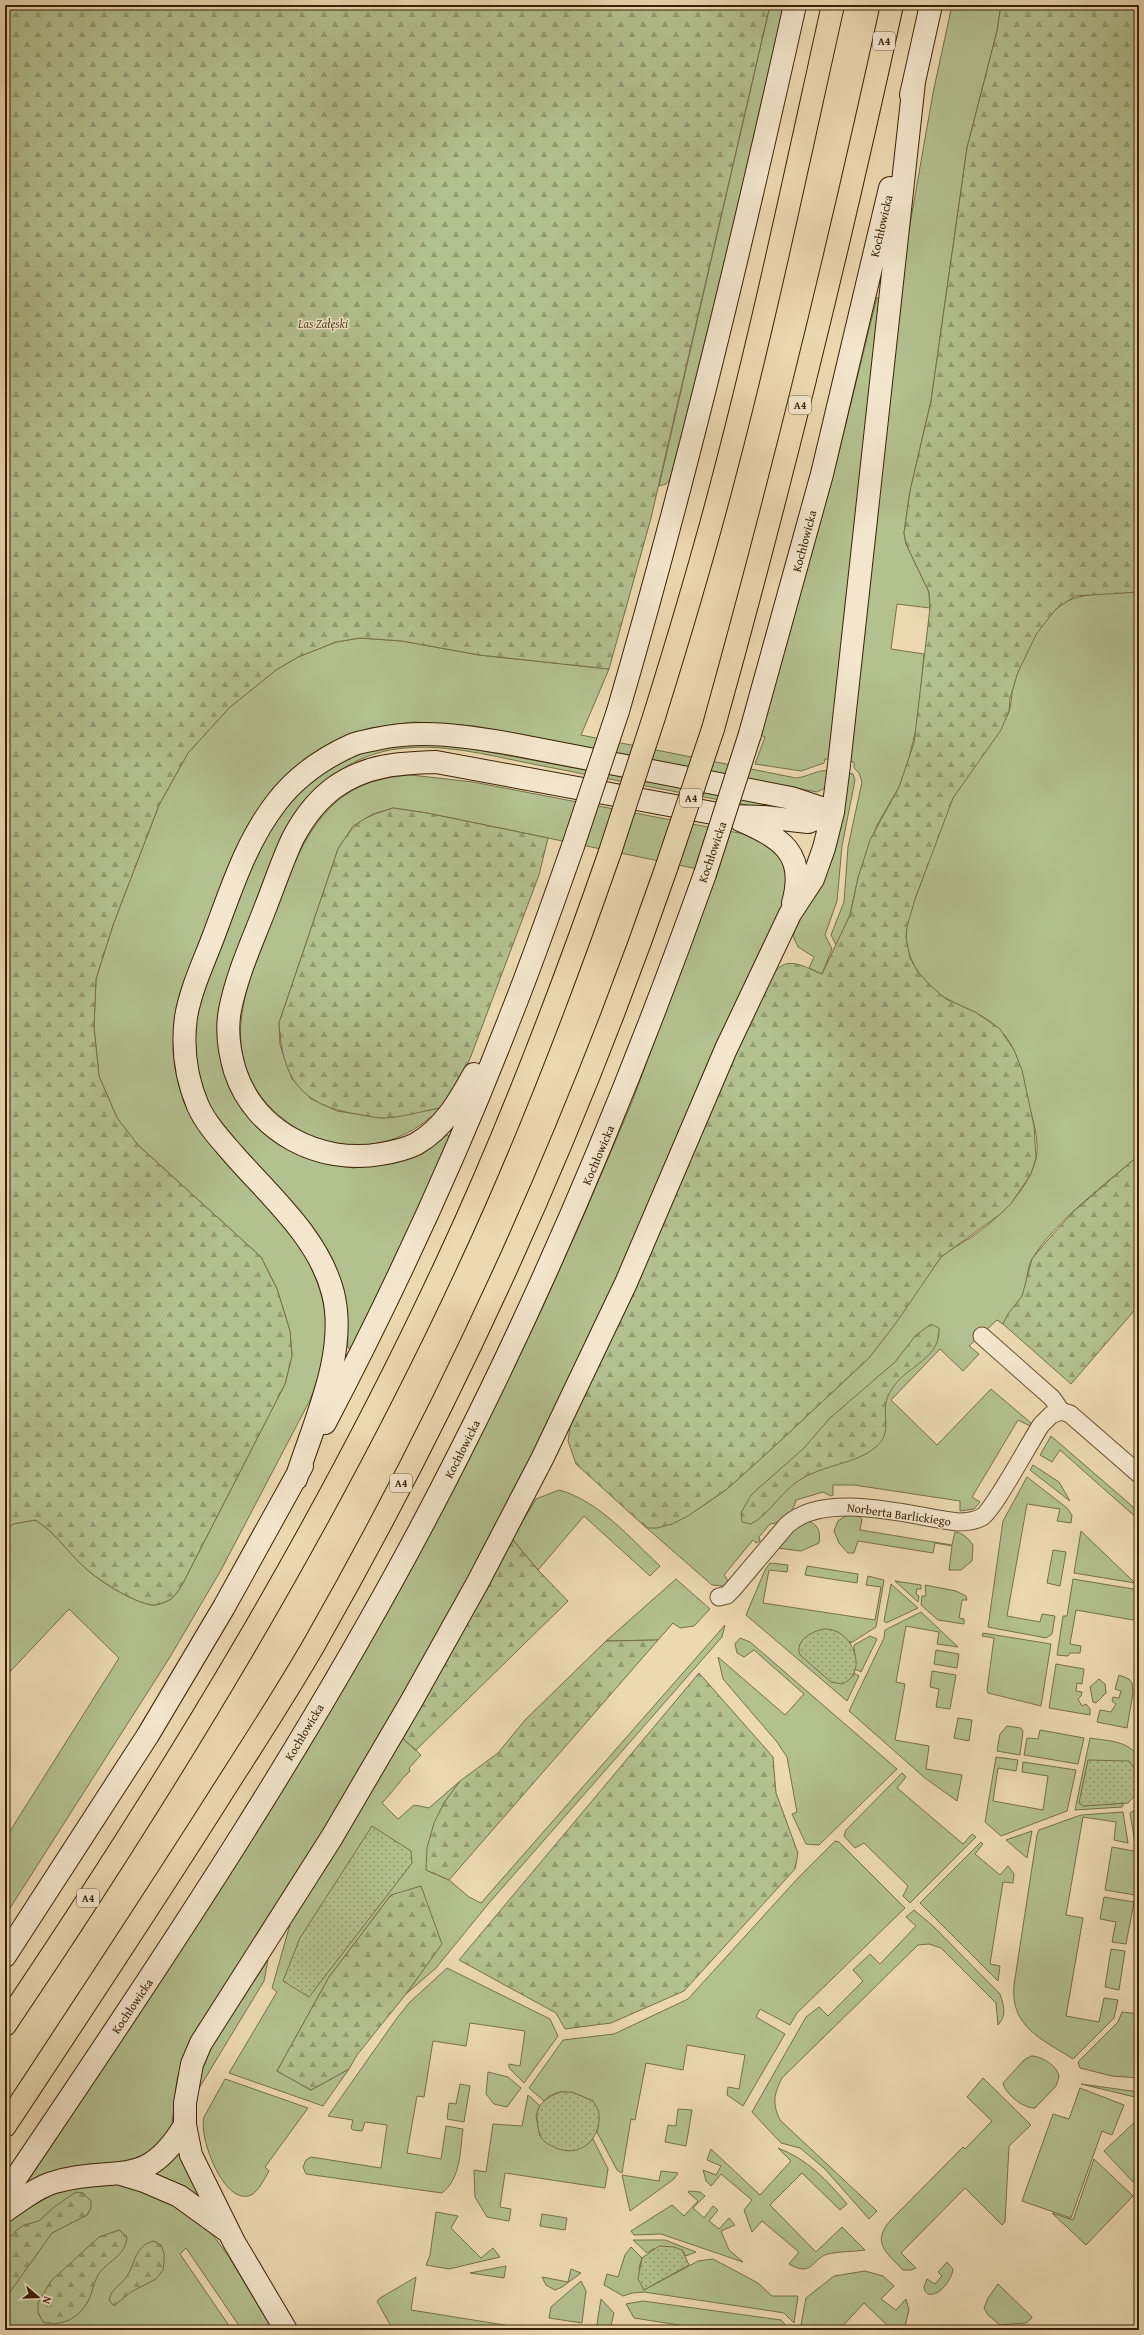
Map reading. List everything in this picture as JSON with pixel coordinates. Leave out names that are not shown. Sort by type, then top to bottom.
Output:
[{"type":"highway","name":"A4","points":[[5,2025],[215,1700],[372,1416],[449,1258],[498,1148],[572,961],[610,852],[688,608],[724,477],[756,349],[833,5]]},
{"type":"highway","name":"A4","points":[[5,2126],[143,1918],[264,1727],[315,1643],[413,1460],[488,1309],[539,1197],[628,980],[713,729],[775,504],[812,354],[892,5]]},
{"type":"street","points":[[5,1956],[148,1735],[224,1607],[296,1479],[356,1363],[413,1245],[511,1016],[573,846],[618,711],[687,463],[726,306],[795,5]]},
{"type":"street","name":"Kochłowicka","points":[[5,2194],[150,1980],[251,1819],[347,1660],[457,1459],[514,1342],[589,1177],[652,1020],[705,874],[750,734],[822,474],[931,5]]},
{"type":"street","points":[[286,2330],[232,2238],[191,2155],[185,2125],[187,2082],[201,2043],[332,1837],[411,1702],[478,1582],[542,1459],[626,1283],[726,1049],[790,914],[813,879],[824,848],[833,812],[914,82]]},
{"type":"street","points":[[296,1479],[336,1356],[338,1321],[333,1292],[322,1262],[306,1236],[218,1136],[199,1108],[188,1076],[184,1044],[186,1016],[194,988],[245,854],[259,826],[276,802],[295,781],[317,764],[353,744],[396,735],[428,733],[468,736],[792,798],[833,812]]},
{"type":"street","points":[[511,1016],[485,1053],[462,1097],[440,1126],[415,1144],[392,1152],[366,1157],[338,1156],[301,1145],[265,1121],[246,1096],[235,1071],[228,1039],[230,1011],[238,978],[293,837],[312,807],[334,788],[364,770],[398,763],[436,762],[729,816],[764,817],[808,822],[833,812]]},
{"type":"street","points":[[729,816],[764,830],[788,848],[798,871],[797,891],[790,914]]},
{"type":"street","points":[[982,1336],[1052,1398],[1061,1412],[1070,1414],[1139,1474]]},
{"type":"street","name":"Norberta Barlickiego","points":[[719,1597],[727,1595],[732,1590],[786,1525],[794,1518],[813,1510],[852,1507],[958,1522],[972,1521],[983,1517],[995,1501],[1041,1425],[1051,1415],[1061,1412]]},
{"type":"street","points":[[5,2211],[32,2193],[54,2182],[80,2176],[119,2174],[142,2170],[158,2160],[174,2143],[185,2125]]},
{"type":"street","points":[[119,2174],[144,2181],[179,2196],[232,2238]]},
{"type":"green space","name":"Las Załęski","points":[[5,5],[770,5],[651,518],[609,669],[479,655],[402,641],[360,638],[336,642],[298,657],[276,670],[229,708],[188,753],[159,805],[113,925],[96,979],[94,1027],[99,1076],[117,1118],[138,1145],[261,1257],[277,1289],[290,1331],[292,1356],[285,1384],[183,1583],[173,1597],[162,1603],[154,1605],[144,1603],[125,1595],[96,1576],[81,1564],[54,1535],[35,1520],[13,1524],[5,1532]]},
{"type":"green space","points":[[770,5],[785,5],[749,163],[672,477],[666,484],[659,486]]},
{"type":"green space","points":[[952,5],[1001,5],[997,31],[967,148],[931,401],[910,491],[904,533],[906,544],[929,592],[930,608],[897,604],[891,649],[924,654],[918,721],[907,766],[899,787],[877,825],[858,878],[850,915],[836,945],[831,935],[844,902],[848,847],[862,782],[859,773],[854,768],[854,762],[848,761],[905,253],[933,93]]},
{"type":"green space","points":[[1001,5],[1139,5],[1139,592],[1075,596],[1056,609],[1037,633],[1018,672],[1010,698],[1009,711],[1001,730],[953,798],[915,899],[907,927],[906,937],[910,958],[918,972],[930,985],[946,999],[975,1012],[1000,1029],[1014,1050],[1022,1070],[1034,1126],[1036,1158],[1031,1174],[1010,1205],[999,1215],[941,1257],[896,1323],[869,1358],[727,1489],[688,1516],[672,1524],[657,1528],[648,1528],[576,1464],[568,1441],[570,1427],[735,1052],[774,973],[779,967],[791,963],[822,974],[850,915],[858,878],[870,840],[899,787],[914,743],[930,608],[929,592],[906,544],[904,533],[910,491],[931,401],[967,148],[997,31]]},
{"type":"green space","points":[[877,297],[880,300],[831,759],[825,759],[824,763],[801,771],[755,764],[765,737],[760,735],[837,460]]},
{"type":"green space","points":[[1139,592],[1139,1155],[1067,1217],[1042,1245],[1030,1263],[1025,1290],[1019,1302],[1003,1324],[997,1320],[969,1346],[979,1354],[963,1371],[940,1349],[891,1400],[937,1445],[991,1389],[1031,1423],[1030,1426],[1018,1420],[972,1497],[980,1502],[974,1509],[960,1511],[960,1501],[854,1485],[833,1485],[833,1495],[831,1496],[823,1492],[796,1500],[790,1513],[779,1522],[770,1524],[759,1537],[760,1541],[756,1543],[753,1540],[724,1575],[729,1582],[724,1586],[712,1585],[641,1523],[648,1528],[698,1509],[727,1489],[869,1358],[941,1257],[981,1231],[1001,1213],[1019,1193],[1032,1171],[1036,1159],[1037,1138],[1022,1075],[1012,1047],[1001,1031],[990,1021],[949,1000],[926,982],[910,957],[906,938],[907,924],[948,808],[959,787],[995,736],[1008,714],[1014,684],[1021,664],[1030,644],[1042,625],[1056,609],[1073,599],[1095,594]]},
{"type":"green space","points":[[360,638],[402,641],[479,655],[609,669],[581,735],[796,778],[821,771],[829,771],[825,788],[817,792],[475,726],[414,722],[370,728],[351,734],[280,782],[176,1059],[305,1255],[321,1293],[325,1310],[326,1327],[322,1362],[310,1400],[221,1570],[170,1657],[5,1916],[5,1839],[119,1658],[69,1609],[5,1677],[5,1532],[13,1524],[35,1520],[54,1535],[87,1570],[104,1583],[124,1595],[152,1605],[165,1602],[170,1599],[183,1583],[285,1384],[292,1356],[290,1331],[277,1289],[261,1257],[138,1145],[117,1118],[99,1076],[94,1027],[96,979],[113,925],[159,805],[188,753],[229,708],[276,670],[298,657],[336,642]]},
{"type":"green space","points":[[440,743],[790,808],[789,811],[747,805],[472,752],[422,747],[391,750],[365,757],[341,770],[308,797],[235,958],[238,1102],[257,1126],[279,1144],[302,1157],[327,1164],[354,1168],[401,1161],[424,1151],[447,1135],[450,1137],[402,1244],[352,1348],[348,1348],[345,1301],[339,1279],[320,1240],[294,1205],[224,1128],[213,1112],[205,1096],[197,1069],[195,1051],[196,1023],[202,993],[212,964],[249,871],[266,834],[286,806],[301,790],[318,776],[339,763],[353,757],[380,749]]},
{"type":"green space","points":[[847,773],[853,774],[855,780],[842,846],[837,901],[825,935],[832,949],[822,974],[809,968],[814,957],[798,947],[793,936]]},
{"type":"green space","points":[[411,775],[473,782],[760,837],[787,860],[788,894],[621,1268],[549,1423],[475,1566],[431,1647],[312,1849],[191,2038],[177,2079],[172,2124],[168,2135],[141,2162],[26,2184],[170,1967],[252,1839],[458,1479],[541,1311],[584,1215],[632,1102],[717,873],[427,813],[393,808],[373,814],[353,826],[338,849],[279,1023],[280,1045],[292,1079],[311,1099],[337,1111],[383,1118],[440,1108],[419,1126],[407,1133],[382,1142],[369,1145],[355,1145],[341,1144],[321,1139],[303,1132],[286,1121],[271,1108],[254,1085],[244,1062],[241,1038],[242,1013],[247,988],[255,963],[291,870],[313,828],[322,816],[341,798],[360,787],[379,780]]},
{"type":"green space","points":[[393,808],[427,813],[548,838],[539,875],[462,1077],[440,1108],[404,1116],[376,1118],[337,1110],[321,1104],[308,1095],[298,1085],[290,1073],[284,1059],[279,1023],[338,849],[350,832],[360,822],[373,815]]},
{"type":"green space","points":[[1139,1155],[1139,1305],[1071,1384],[1003,1324],[1008,1314],[1022,1296],[1032,1259],[1039,1250],[1073,1212]]},
{"type":"green space","points":[[931,1324],[939,1328],[935,1347],[930,1354],[900,1379],[890,1391],[885,1408],[886,1426],[881,1442],[868,1453],[858,1458],[808,1475],[786,1491],[770,1509],[751,1524],[742,1522],[741,1513],[751,1495],[804,1448],[830,1418],[895,1362],[916,1335]]},
{"type":"green space","points":[[1051,1436],[1139,1512],[1139,1520],[1060,1450],[1052,1462],[1040,1455]]},
{"type":"green space","points":[[1033,1465],[1059,1482],[1070,1501],[1030,1470]]},
{"type":"green space","points":[[1027,1477],[1067,1508],[1072,1515],[1071,1523],[1057,1521],[1060,1509],[1027,1504],[1007,1616],[1040,1622],[1042,1614],[1055,1616],[1052,1634],[1046,1638],[988,1627],[1003,1521]]},
{"type":"green space","points":[[559,1490],[574,1495],[601,1511],[660,1566],[650,1576],[584,1516],[538,1570],[512,1539],[536,1499]]},
{"type":"green space","points":[[847,1515],[858,1515],[862,1519],[860,1530],[952,1545],[955,1532],[960,1533],[973,1545],[972,1561],[961,1570],[949,1570],[952,1546],[935,1543],[933,1553],[858,1541],[854,1553],[848,1553],[839,1543],[834,1531],[838,1521]]},
{"type":"green space","points":[[806,1520],[818,1528],[820,1535],[819,1543],[801,1551],[777,1548],[792,1529]]},
{"type":"green space","points":[[1081,1531],[1135,1583],[1074,1573]]},
{"type":"green space","points":[[512,1539],[538,1570],[568,1601],[416,1750],[402,1738]]},
{"type":"green space","points":[[1053,1550],[1066,1552],[1060,1586],[1047,1583]]},
{"type":"green space","points":[[770,1563],[788,1565],[787,1572],[769,1570],[763,1603],[875,1620],[881,1587],[866,1585],[868,1576],[884,1580],[876,1627],[851,1643],[850,1641],[853,1676],[854,1673],[859,1676],[847,1701],[746,1615],[765,1570]]},
{"type":"green space","points":[[807,1566],[858,1574],[857,1583],[805,1575]]},
{"type":"green space","points":[[676,1579],[710,1609],[694,1626],[680,1628],[673,1623],[658,1640],[606,1641]]},
{"type":"green space","points":[[1073,1579],[1139,1590],[1139,1621],[1076,1610],[1070,1644],[1081,1646],[1080,1653],[1070,1653],[1068,1656],[1057,1655],[1063,1616],[1067,1616]]},
{"type":"green space","points":[[895,1581],[921,1585],[921,1589],[917,1589],[916,1594],[919,1596],[918,1602]]},
{"type":"green space","points":[[891,1584],[918,1608],[886,1623],[884,1621]]},
{"type":"green space","points":[[925,1585],[956,1591],[966,1596],[967,1600],[962,1600],[959,1618],[964,1619],[964,1624],[938,1620],[921,1605],[922,1596],[926,1596]]},
{"type":"green space","points":[[921,1612],[958,1647],[937,1644],[939,1632],[906,1626],[896,1682],[905,1684],[895,1740],[929,1746],[926,1769],[962,1775],[957,1801],[925,1778],[849,1711],[884,1638],[885,1630]]},
{"type":"green space","points":[[725,1625],[722,1637],[489,1903],[436,1968],[406,1994],[442,1943],[391,1895],[329,1977],[277,2071],[311,2090],[349,2069],[323,2106],[229,2073],[277,1992],[272,1988],[291,1921],[402,1738],[421,1755],[409,1768],[410,1771],[382,1803],[398,1819],[414,1805],[429,1808],[460,1781],[444,1803],[426,1870],[449,1880],[469,1897],[481,1903]]},
{"type":"green space","points":[[824,1629],[834,1631],[843,1636],[850,1643],[854,1652],[856,1662],[855,1671],[850,1679],[842,1684],[831,1682],[800,1655],[799,1650],[802,1641],[810,1634]]},
{"type":"green space","points":[[983,1633],[1051,1644],[1041,1706],[988,1693],[987,1690],[994,1638],[982,1636]]},
{"type":"green space","points":[[870,1636],[877,1639],[861,1672],[855,1669],[854,1645]]},
{"type":"green space","points":[[740,1638],[750,1642],[897,1769],[819,1845],[806,1844],[792,1814],[797,1812],[787,1757],[777,1742],[723,1679],[718,1657],[785,1715],[804,1694],[754,1650],[744,1657],[737,1653],[735,1644]]},
{"type":"green space","points":[[658,1640],[449,1880],[426,1870],[427,1848],[434,1823],[444,1803],[460,1781],[498,1753],[525,1720],[606,1641]]},
{"type":"green space","points":[[936,1650],[959,1654],[957,1668],[934,1664]]},
{"type":"green space","points":[[1056,1664],[1084,1669],[1082,1684],[1077,1683],[1076,1691],[1082,1692],[1078,1699],[1082,1706],[1086,1704],[1090,1709],[1090,1715],[1049,1708]]},
{"type":"green space","points":[[932,1671],[956,1675],[950,1709],[936,1707],[939,1689],[930,1687]]},
{"type":"green space","points":[[699,1673],[773,1757],[776,1793],[798,1853],[795,1869],[684,1991],[611,2023],[565,2029],[556,2013],[459,1960]]},
{"type":"green space","points":[[1119,1675],[1129,1679],[1132,1683],[1133,1693],[1127,1728],[1097,1722],[1100,1710],[1111,1712],[1116,1704],[1112,1701],[1113,1697],[1119,1698],[1121,1691],[1115,1689]]},
{"type":"green space","points":[[1099,1679],[1105,1684],[1106,1693],[1096,1703],[1093,1702],[1090,1687]]},
{"type":"green space","points":[[958,1718],[972,1720],[969,1741],[954,1738]]},
{"type":"green space","points":[[1007,1726],[1021,1728],[1023,1731],[1020,1755],[997,1751],[1000,1734]]},
{"type":"green space","points":[[1040,1730],[1084,1738],[1078,1764],[1024,1755],[1027,1738],[1038,1739]]},
{"type":"green space","points":[[1090,1738],[1117,1742],[1124,1745],[1134,1752],[1139,1760],[1139,1780],[1138,1773],[1083,1806],[1124,1803],[1122,1807],[1075,1810]]},
{"type":"green space","points":[[996,1757],[1018,1760],[1016,1771],[998,1768],[993,1801],[1043,1810],[1048,1776],[1022,1772],[1023,1762],[1076,1770],[1067,1811],[1001,1836],[985,1822]]},
{"type":"green space","points":[[1088,1760],[1129,1761],[1138,1774],[1137,1793],[1128,1803],[1083,1806],[1079,1803]]},
{"type":"green space","points":[[902,1773],[906,1777],[897,1788],[963,1844],[972,1834],[976,1837],[910,1903],[903,1896],[908,1886],[864,1843],[855,1848],[844,1836],[846,1830]]},
{"type":"green space","points":[[1139,1807],[1139,1844],[1135,1843],[1130,1813]]},
{"type":"green space","points":[[1123,1812],[1128,1843],[1114,1840],[1116,1822],[1083,1817],[1066,1915],[1083,1918],[1066,2016],[1099,2022],[1104,1998],[1118,2000],[1114,2018],[1073,2059],[1050,2045],[1030,2030],[1023,2022],[1017,2011],[1014,1999],[1014,1985],[1037,1835],[1039,1830],[1081,1815]]},
{"type":"green space","points":[[372,1826],[411,1851],[412,1863],[309,1997],[283,1981],[300,1938]]},
{"type":"green space","points":[[1032,1831],[1027,1858],[1006,1840]]},
{"type":"green space","points":[[835,1841],[839,1842],[905,1908],[797,2013],[790,2025],[760,2009],[756,2017],[785,2034],[743,2106],[727,2095],[728,2087],[739,2089],[745,2055],[687,2045],[683,2070],[646,2063],[635,2120],[631,2119],[622,2173],[617,2170],[597,2132],[598,2127],[593,2101],[568,2092],[561,2092],[549,2096],[544,2101],[529,2088],[563,2040],[614,2034],[688,1999],[798,1878]]},
{"type":"green space","points":[[981,1842],[983,1844],[975,1854],[1000,1875],[1008,1866],[1014,1874],[1013,1883],[1003,1882],[990,1964],[1000,1966],[998,1981],[920,1903]]},
{"type":"green space","points":[[1112,1847],[1139,1852],[1139,1870],[1135,1895],[1105,1890]]},
{"type":"green space","points":[[421,1886],[442,1944],[406,1994],[357,2055],[349,2069],[311,2090],[277,2071],[329,1977],[391,1895]]},
{"type":"green space","points":[[1104,1897],[1134,1902],[1126,1944],[1112,1942],[1116,1922],[1100,1919]]},
{"type":"green space","points":[[914,1910],[933,1926],[1000,1994],[1004,2010],[1001,2021],[998,2025],[996,2003],[941,1948],[929,1944],[918,1945],[782,2078],[777,2089],[775,2099],[777,2114],[780,2120],[877,2211],[869,2219],[824,2168],[800,2148],[781,2143],[752,2112],[806,2017],[819,2007],[828,2016],[863,1981],[853,1970],[870,1954],[880,1964],[916,1926],[906,1917]]},
{"type":"green space","points":[[1111,1949],[1125,1951],[1119,1990],[1105,1987]]},
{"type":"green space","points":[[268,1960],[264,1981],[198,2090],[201,2073],[210,2049]]},
{"type":"green space","points":[[447,1968],[550,2019],[558,2036],[524,2083],[509,2068],[509,2064],[520,2066],[525,2031],[470,2023],[466,2046],[433,2041],[424,2097],[417,2096],[407,2153],[441,2159],[446,2126],[463,2129],[460,2155],[456,2172],[453,2180],[442,2193],[306,2174],[303,2167],[306,2160],[311,2157],[381,2168],[387,2125],[365,2122],[362,2131],[353,2130],[351,2128],[353,2120],[328,2116],[409,2003]]},
{"type":"green space","points":[[1122,2012],[1139,2014],[1139,2078],[1112,2076],[1080,2068],[1078,2062],[1118,2022]]},
{"type":"green space","points":[[1031,2056],[1035,2056],[1049,2062],[1056,2069],[1059,2077],[1056,2086],[1035,2108],[1026,2106],[1016,2100],[1007,2092],[1003,2083],[1024,2060]]},
{"type":"green space","points":[[488,2072],[508,2077],[521,2088],[507,2107],[494,2104],[486,2094]]},
{"type":"green space","points":[[983,2078],[1031,2125],[1009,2146],[1005,2222],[1002,2225],[965,2188],[901,2253],[916,2268],[911,2270],[903,2270],[883,2247],[882,2236],[884,2229],[890,2221],[963,2147],[965,2149],[992,2121],[967,2097]]},
{"type":"green space","points":[[225,2079],[308,2108],[265,2167],[269,2171],[259,2188],[251,2195],[241,2196],[231,2191],[215,2168],[205,2139],[203,2126],[204,2117]]},
{"type":"green space","points":[[460,2084],[470,2086],[464,2122],[447,2119],[449,2103],[456,2104]]},
{"type":"green space","points":[[1081,2084],[1139,2092],[1139,2098]]},
{"type":"green space","points":[[1080,2088],[1124,2105],[1112,2135],[1102,2131],[1071,2218],[1022,2201],[1053,2114],[1069,2119]]},
{"type":"green space","points":[[560,2092],[572,2092],[593,2101],[599,2115],[599,2124],[592,2139],[587,2145],[573,2151],[556,2148],[547,2144],[539,2133],[537,2114],[540,2105],[551,2096]]},
{"type":"green space","points":[[528,2095],[540,2106],[536,2116],[540,2136],[588,2144],[593,2139],[608,2169],[605,2188],[505,2173],[500,2207],[511,2209],[509,2221],[487,2217],[475,2197],[474,2170],[486,2172],[493,2124],[522,2126]]},
{"type":"green space","points":[[678,2109],[692,2110],[686,2146],[665,2142],[668,2125],[676,2126]]},
{"type":"green space","points":[[1139,2118],[1139,2177],[1133,2182],[1104,2151]]},
{"type":"green space","points":[[778,2148],[798,2158],[816,2171],[847,2204],[840,2210],[802,2173],[770,2205],[816,2252],[842,2227],[865,2250],[828,2254],[823,2256],[808,2268],[797,2268],[789,2264],[799,2252],[762,2221],[752,2232],[744,2210],[752,2200],[721,2174],[711,2186],[706,2181],[703,2170],[716,2175],[721,2166],[707,2160],[711,2149],[760,2195],[791,2161]]},
{"type":"green space","points":[[179,2152],[198,2194],[196,2196],[155,2176],[154,2172]]},
{"type":"green space","points":[[1094,2159],[1133,2196],[1086,2245],[1052,2213],[1073,2220]]},
{"type":"green space","points":[[661,2171],[678,2173],[674,2179],[630,2211],[622,2175],[659,2181]]},
{"type":"green space","points":[[109,2182],[154,2192],[209,2230],[229,2257],[273,2330],[242,2330],[186,2248],[180,2254],[232,2330],[5,2330],[5,2222],[48,2193]]},
{"type":"green space","points":[[76,2192],[83,2193],[91,2201],[91,2208],[87,2215],[52,2233],[5,2299],[5,2242],[18,2229],[24,2225],[39,2221],[54,2207]]},
{"type":"green space","points":[[688,2192],[700,2192],[705,2196],[693,2208],[704,2218],[713,2206],[718,2210],[709,2221],[719,2229],[729,2218],[735,2225],[721,2231],[729,2250],[743,2262],[661,2234],[634,2235],[631,2231],[672,2205],[684,2216],[698,2201]]},
{"type":"green space","points":[[436,2212],[458,2216],[451,2228],[481,2258],[493,2248],[500,2257],[449,2269],[426,2265],[430,2255]]},
{"type":"green space","points":[[542,2214],[567,2218],[565,2230],[540,2226]]},
{"type":"green space","points":[[119,2230],[127,2237],[124,2248],[117,2257],[100,2272],[89,2299],[83,2309],[74,2317],[62,2322],[43,2322],[38,2313],[38,2303],[51,2281],[99,2237]]},
{"type":"green space","points":[[633,2240],[665,2240],[696,2252],[686,2256],[682,2250],[653,2249],[647,2253]]},
{"type":"green space","points":[[154,2241],[161,2245],[164,2253],[163,2270],[156,2279],[131,2292],[114,2306],[109,2300],[110,2296],[127,2276],[139,2251],[147,2243]]},
{"type":"green space","points":[[659,2246],[674,2247],[682,2250],[689,2265],[644,2290],[638,2279],[642,2258]]},
{"type":"green space","points":[[631,2247],[642,2258],[639,2268],[644,2290],[698,2261],[713,2259],[758,2283],[772,2296],[798,2296],[794,2323],[784,2313],[772,2311],[644,2292],[632,2293],[623,2296],[604,2285],[607,2274],[618,2277],[625,2255]]},
{"type":"green space","points":[[947,2262],[953,2269],[948,2282],[937,2293],[928,2294],[924,2287],[927,2279],[935,2284],[942,2276],[938,2272]]},
{"type":"green space","points":[[506,2266],[504,2278],[470,2273]]},
{"type":"green space","points":[[571,2269],[581,2273],[562,2287],[555,2290],[546,2285],[542,2277],[568,2282]]},
{"type":"green space","points":[[865,2271],[883,2276],[894,2286],[881,2299],[896,2310],[906,2299],[909,2310],[904,2330],[886,2330],[889,2327],[864,2303],[839,2330],[800,2330],[806,2298],[834,2276]]},
{"type":"green space","points":[[416,2277],[411,2310],[517,2327],[516,2330],[393,2330],[377,2301]]},
{"type":"green space","points":[[581,2281],[586,2291],[582,2323],[549,2318],[551,2307]]},
{"type":"green space","points":[[998,2284],[1032,2318],[1026,2323],[1000,2325],[988,2315],[984,2308],[988,2298]]},
{"type":"green space","points":[[601,2299],[614,2313],[610,2330],[596,2330]]},
{"type":"green space","points":[[643,2301],[781,2320],[790,2330],[691,2330],[692,2327],[634,2318],[626,2304]]}]
